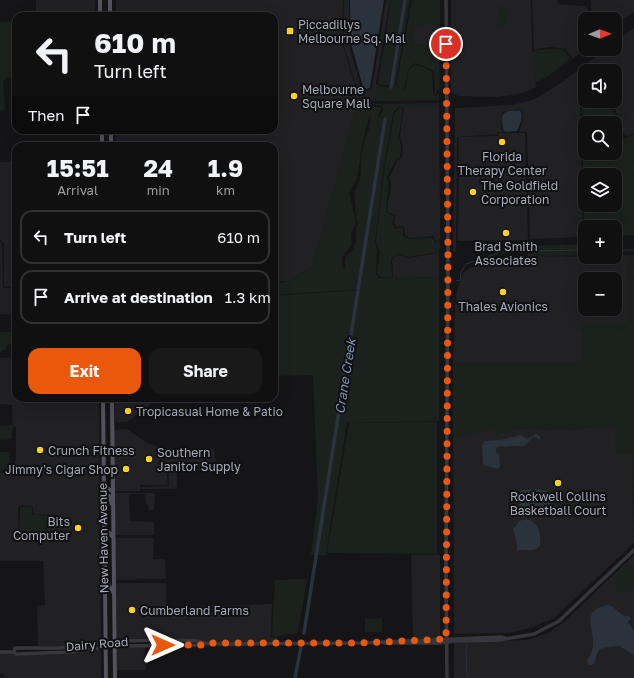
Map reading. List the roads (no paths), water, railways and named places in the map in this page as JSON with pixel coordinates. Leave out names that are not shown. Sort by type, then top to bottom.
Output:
[{"type":"main road","points":[[100,0],[100,12]]},
{"type":"main road","points":[[110,0],[110,12]]},
{"type":"main road","name":"New Haven Avenue","points":[[102,402],[106,678]]},
{"type":"main road","name":"New Haven Avenue","points":[[112,402],[115,678]]},
{"type":"main road","points":[[103,480],[107,488],[112,491]]},
{"type":"main road","points":[[103,492],[109,496],[113,506]]},
{"type":"main road","points":[[104,523],[107,531],[113,537]]},
{"type":"main road","points":[[105,582],[110,586],[114,596]]},
{"type":"street","points":[[446,0],[448,256],[447,678]]},
{"type":"street","name":"Dairy Road","points":[[14,652],[15,648],[60,648],[105,642],[202,645],[206,643],[375,642],[400,640],[446,641],[520,637],[534,634],[560,622],[634,550]]},
{"type":"street","name":"Dairy Road","points":[[0,652],[14,652],[16,654],[71,652],[105,648],[115,643]]},
{"type":"waterway","name":"Crane Creek","points":[[391,87],[405,0]]},
{"type":"waterway","name":"Crane Creek","points":[[304,633],[385,119]]},
{"type":"waterway","points":[[530,251],[578,250]]},
{"type":"waterway","points":[[622,250],[634,250]]},
{"type":"waterway","points":[[456,281],[460,280],[461,272],[466,264],[501,252],[520,251]]},
{"type":"waterway","points":[[467,678],[466,649],[468,644]]},
{"type":"waterway","name":"Crane Creek","points":[[295,678],[301,647]]},
{"type":"place","name":"Piccadillys Melbourne Sq. Mal","points":[[290,31]]},
{"type":"place","name":"Melbourne Square Mall","points":[[294,96]]},
{"type":"place","name":"Florida Therapy Center","points":[[502,142]]},
{"type":"place","name":"The Goldfield Corporation","points":[[473,192]]},
{"type":"place","name":"Brad Smith Associates","points":[[506,233]]},
{"type":"place","name":"Thales Avionics","points":[[503,292]]},
{"type":"place","name":"Tropicasual Home & Patio","points":[[128,411]]},
{"type":"place","name":"Crunch Fitness","points":[[40,450]]},
{"type":"place","name":"Southern Janitor Supply","points":[[149,459]]},
{"type":"place","name":"Jimmy's Cigar Shop","points":[[126,469]]},
{"type":"place","name":"Rockwell Collins Basketball Court","points":[[558,483]]},
{"type":"place","name":"Bits Computer","points":[[78,528]]},
{"type":"place","name":"Cumberland Farms","points":[[132,610]]}]
